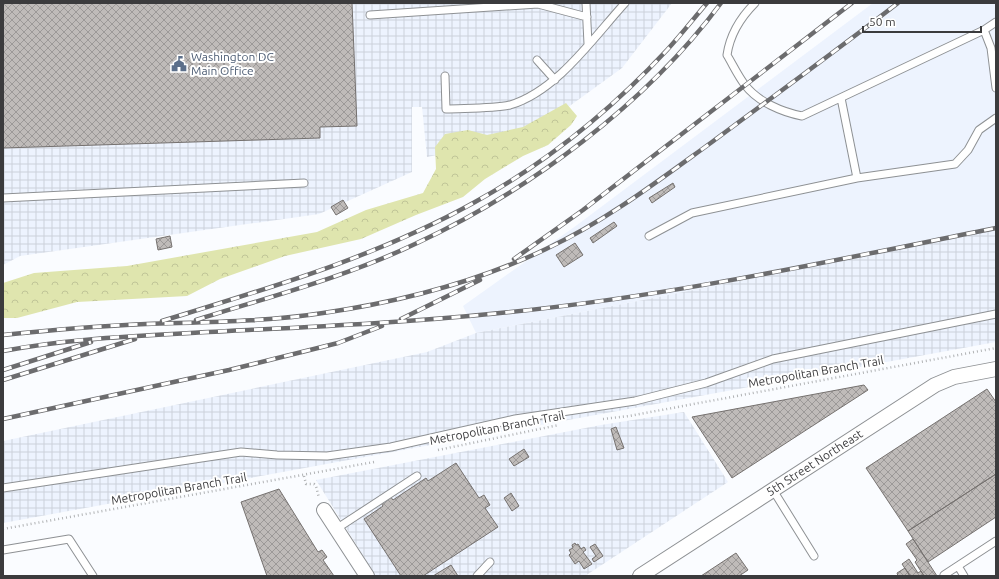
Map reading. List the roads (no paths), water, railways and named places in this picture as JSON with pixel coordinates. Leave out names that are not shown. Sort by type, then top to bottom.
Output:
[{"type":"street","name":"5th Street Northeast","points":[[640,576],[936,384],[954,377],[996,369]]},
{"type":"street","points":[[324,510],[367,576]]},
{"type":"lane","points":[[586,3],[588,44]]},
{"type":"lane","points":[[445,76],[446,109],[509,105],[532,96],[555,80],[625,3]]},
{"type":"lane","points":[[755,3],[748,10],[732,33],[727,55],[745,85],[759,99],[790,114],[802,116],[984,30],[996,22]]},
{"type":"lane","points":[[370,15],[441,7],[538,4],[587,18]]},
{"type":"lane","points":[[984,30],[991,48],[996,88]]},
{"type":"lane","points":[[538,60],[555,80]]},
{"type":"lane","points":[[842,98],[857,178]]},
{"type":"lane","points":[[649,236],[692,213],[857,178],[955,164],[968,150],[978,130],[996,118]]},
{"type":"lane","points":[[3,198],[304,184]]},
{"type":"lane","points":[[3,488],[241,452],[277,455],[327,456],[391,447],[515,419],[635,401],[706,383],[774,359],[996,314]]},
{"type":"lane","points":[[336,529],[417,476]]},
{"type":"lane","points":[[773,490],[814,556]]},
{"type":"lane","points":[[3,550],[69,539],[94,576]]},
{"type":"lane","points":[[944,575],[996,541]]},
{"type":"lane","points":[[477,576],[490,562]]},
{"type":"lane","points":[[958,566],[964,576]]},
{"type":"railway","points":[[162,321],[322,270],[361,255],[438,222],[501,187],[577,134],[601,114],[646,72],[707,3]]},
{"type":"railway","points":[[196,320],[307,286],[362,267],[389,256],[458,223],[500,198],[583,142],[621,110],[658,76],[691,40],[721,3]]},
{"type":"railway","points":[[514,259],[583,210],[852,3]]},
{"type":"railway","points":[[3,335],[110,326],[235,321],[301,316],[409,297],[465,281],[520,261],[590,226],[631,200],[829,56],[898,3]]},
{"type":"railway","points":[[3,351],[54,343],[105,338],[391,322],[562,306],[625,298],[749,277],[996,228]]},
{"type":"railway","points":[[401,319],[480,280]]},
{"type":"railway","points":[[3,419],[229,370],[338,343],[382,326]]},
{"type":"railway","points":[[3,380],[135,339]]},
{"type":"railway","points":[[3,370],[91,342]]},
{"type":"place","name":"Washington DC Main Office","points":[[179,64]]}]
